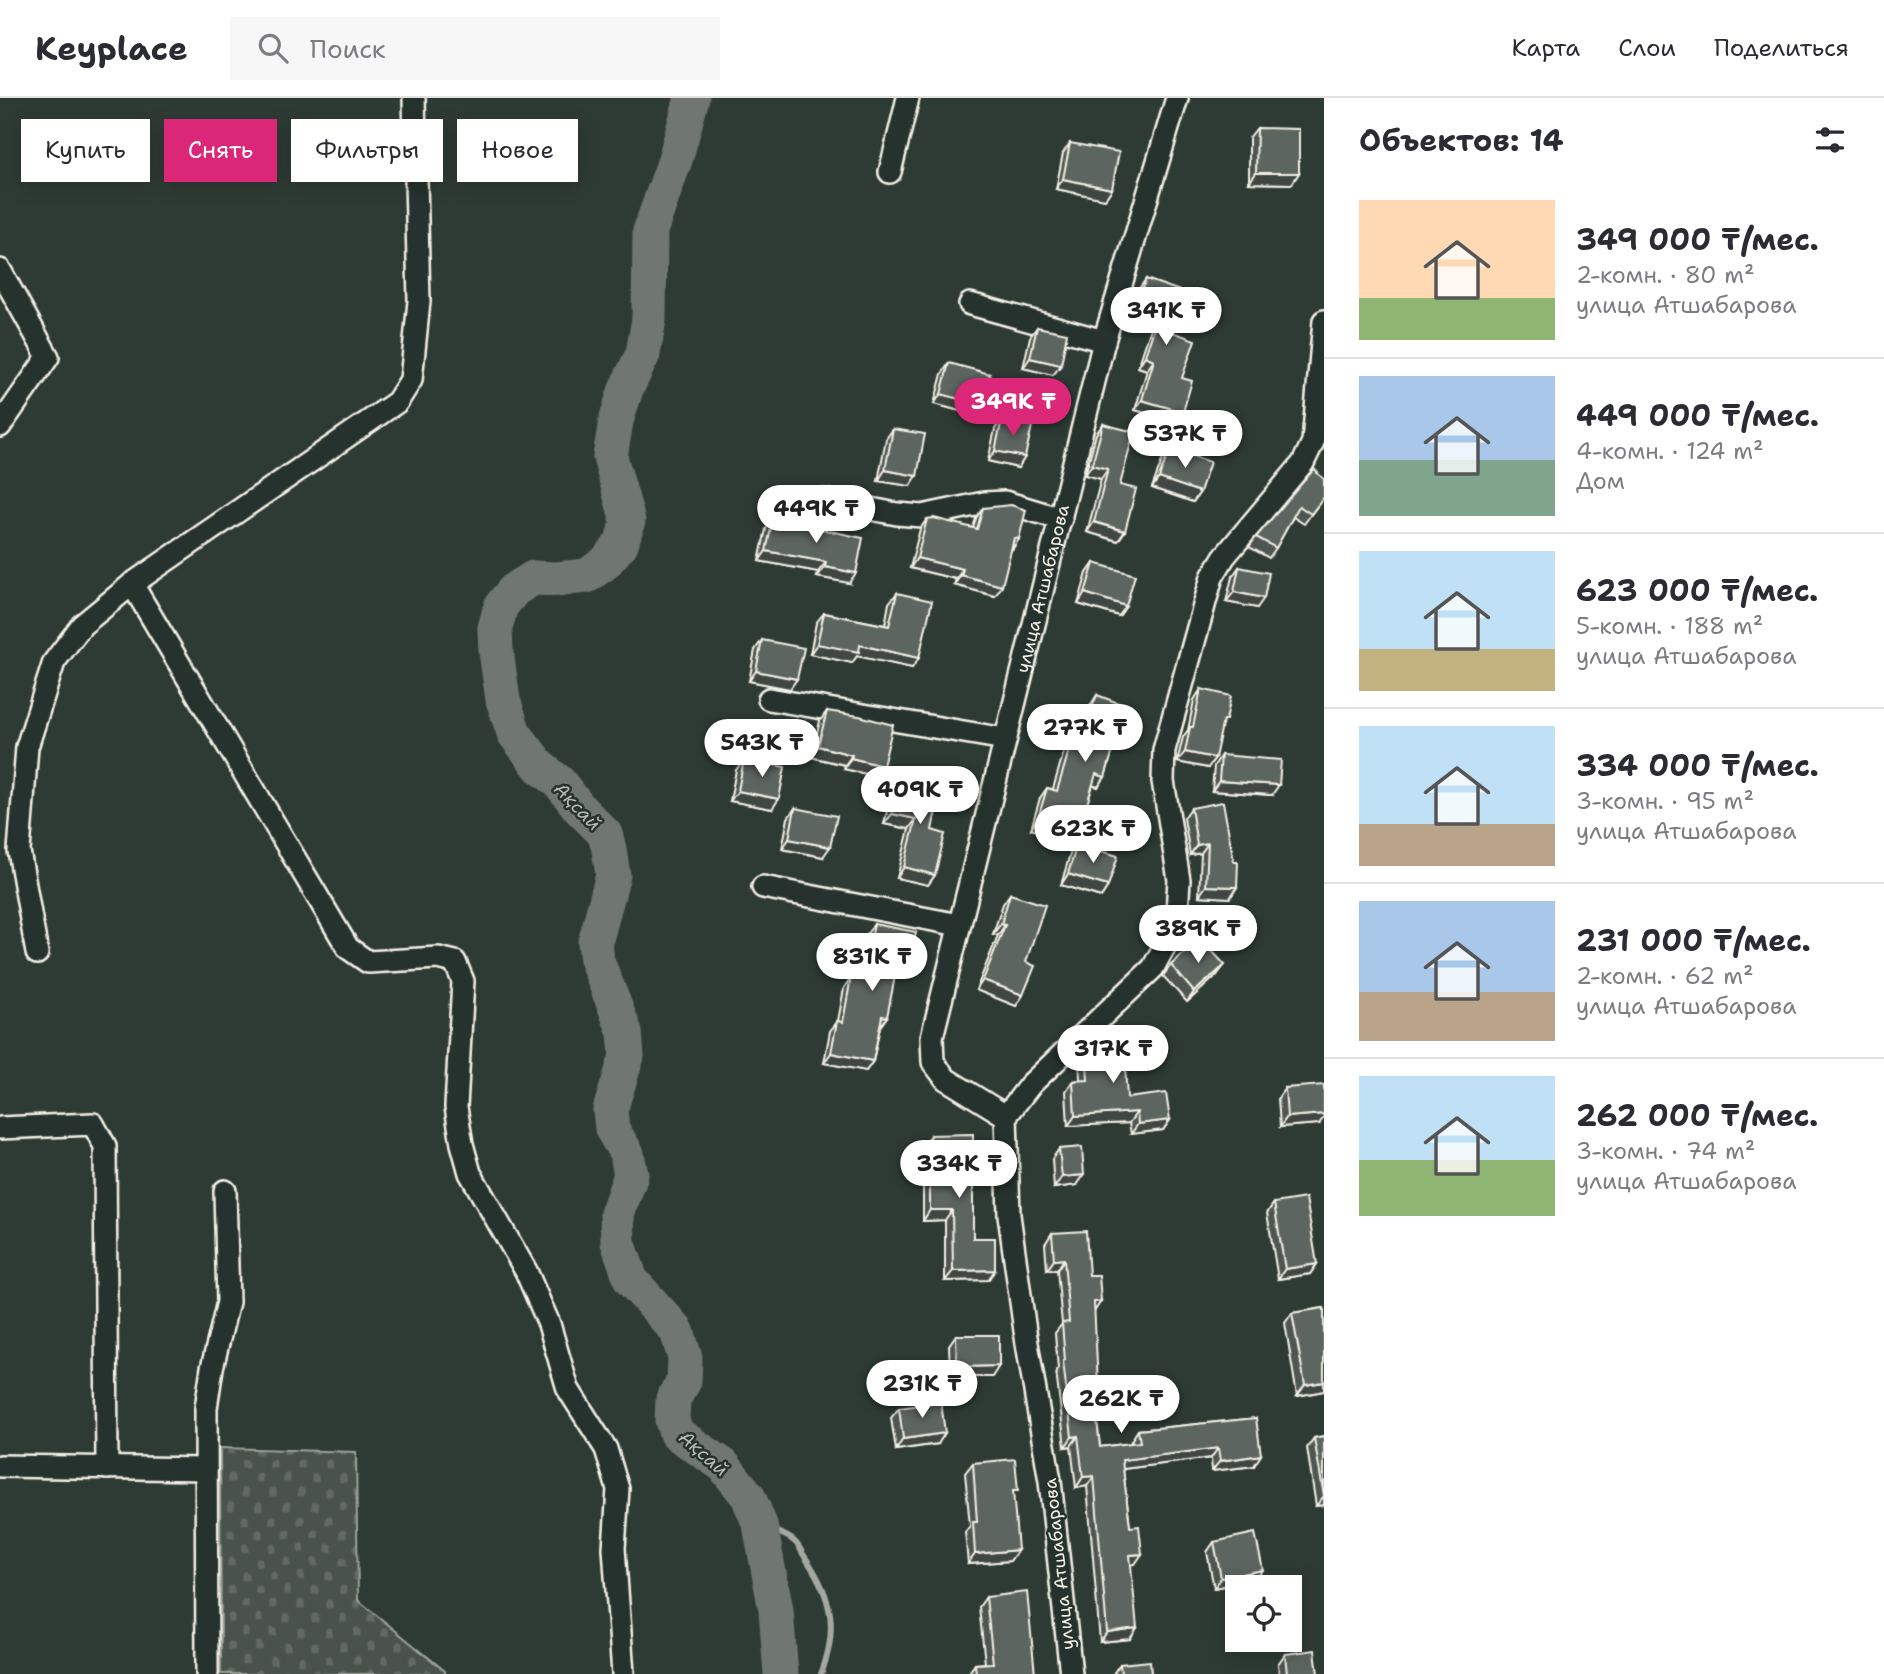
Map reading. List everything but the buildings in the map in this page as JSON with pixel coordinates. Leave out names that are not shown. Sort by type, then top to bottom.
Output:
[{"type":"street","points":[[37,953],[10,852],[27,747],[54,662],[82,625],[132,584],[397,402],[411,380],[419,301],[414,98]]},
{"type":"street","points":[[890,172],[908,98]]},
{"type":"street","name":"улица Атшабарова","points":[[1071,1674],[1050,1481],[1009,1215],[1006,1116],[946,1079],[933,1062],[932,1037],[1104,341],[1177,98]]},
{"type":"street","points":[[0,270],[48,357],[0,426]]},
{"type":"street","points":[[970,304],[1104,341]]},
{"type":"street","points":[[1006,1116],[1030,1085],[1153,968],[1169,939],[1177,912],[1179,880],[1163,781],[1164,750],[1212,577],[1224,557],[1303,463],[1313,442],[1324,321]]},
{"type":"street","points":[[824,500],[922,516],[984,503],[1005,502],[1061,519]]},
{"type":"street","points":[[132,584],[348,948],[368,962],[438,958],[455,962],[463,981],[456,1107],[470,1173],[526,1271],[549,1324],[568,1389],[606,1449],[618,1489],[614,1548],[623,1674]]},
{"type":"street","points":[[769,699],[1005,739]]},
{"type":"street","points":[[763,887],[959,925]]},
{"type":"street","points":[[0,1128],[93,1124],[105,1146],[107,1468]]},
{"type":"street","points":[[207,1674],[206,1408],[212,1368],[228,1302],[225,1191]]},
{"type":"street","points":[[0,1466],[206,1469]]},
{"type":"green space","points":[[220,1448],[356,1452],[358,1600],[445,1671],[445,1674],[221,1674]]},
{"type":"waterway","name":"Ақсай","points":[[692,98],[675,160],[650,231],[649,319],[643,354],[626,389],[616,421],[610,457],[628,521],[621,544],[605,563],[587,576],[533,578],[514,590],[501,606],[495,628],[496,651],[503,700],[514,733],[540,767],[559,782],[580,809],[605,834],[613,875],[595,943],[597,961],[625,1032],[627,1056],[610,1110],[612,1129],[627,1154],[631,1175],[617,1214],[618,1242],[631,1280],[677,1331],[685,1358],[684,1381],[673,1399],[672,1420],[676,1433],[723,1465],[748,1496],[760,1525],[776,1610],[781,1674]]},
{"type":"waterway","points":[[760,1525],[792,1539],[823,1588],[831,1629],[821,1674]]}]
